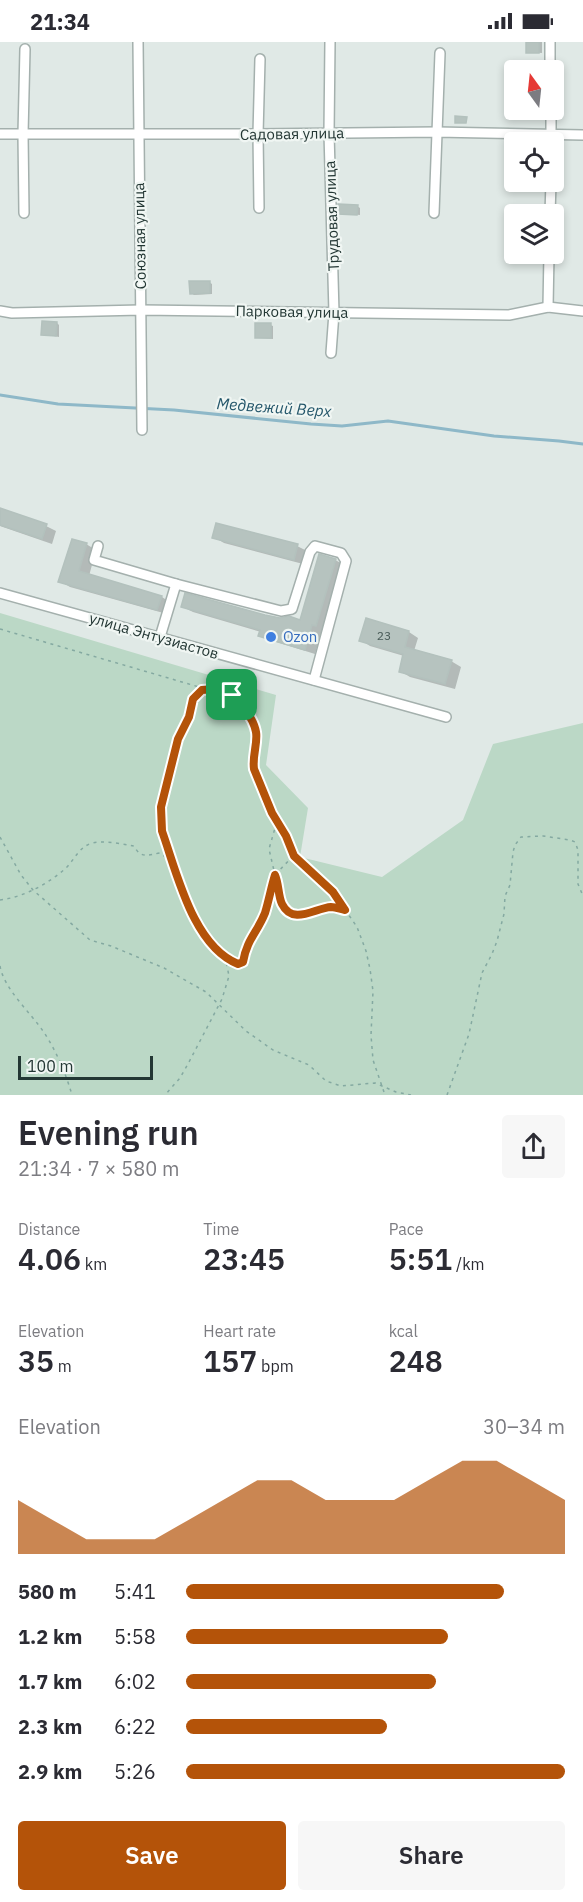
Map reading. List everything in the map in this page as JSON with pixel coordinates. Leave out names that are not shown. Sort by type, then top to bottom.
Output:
[{"type":"street","name":"Союзная улица","points":[[138,42],[142,430]]},
{"type":"street","name":"Трудовая улица","points":[[330,42],[329,133],[334,313],[331,354]]},
{"type":"street","points":[[550,42],[550,60]]},
{"type":"street","points":[[24,213],[25,49]]},
{"type":"street","points":[[434,213],[440,53]]},
{"type":"street","points":[[260,59],[258,135],[260,208]]},
{"type":"street","name":"Садовая улица","points":[[0,134],[258,135],[437,132],[504,136]]},
{"type":"street","name":"Садовая улица","points":[[564,137],[583,135]]},
{"type":"street","points":[[548,307],[549,264]]},
{"type":"street","name":"Парковая улица","points":[[0,311],[12,313],[141,310],[508,315],[548,307],[583,311]]},
{"type":"street","points":[[99,546],[94,560],[281,611],[292,609],[310,552],[315,546],[341,553],[346,561],[314,680]]},
{"type":"street","points":[[160,637],[176,584]]},
{"type":"street","name":"улица Энтузиастов","points":[[0,593],[446,717]]},
{"type":"path","points":[[0,629],[208,689],[226,692],[246,710],[256,733],[254,769],[276,821],[286,836],[294,855],[333,892],[357,927],[366,951],[373,991],[371,1035],[373,1060],[385,1095]]},
{"type":"path","points":[[208,689],[202,690],[193,699],[189,717],[178,739],[161,807],[162,831],[196,922],[217,950],[231,961],[238,964],[243,962],[245,948],[264,913],[275,875],[294,855]]},
{"type":"path","points":[[276,821],[269,849],[282,903],[290,913],[305,915],[328,907],[345,910]]},
{"type":"path","points":[[447,1095],[469,1034],[482,973],[499,934],[504,914],[505,896],[510,885],[513,852],[518,840],[526,836],[543,836],[575,842],[578,850],[579,884],[583,896]]},
{"type":"path","points":[[0,837],[21,875],[33,890],[90,940],[111,946],[164,968],[206,992],[246,1032],[273,1050],[309,1065],[326,1081],[341,1086],[375,1083],[396,1092],[411,1095]]},
{"type":"path","points":[[0,900],[28,894],[63,870],[83,847],[93,843],[112,842],[134,846],[142,855],[160,853],[167,857],[175,867]]},
{"type":"path","points":[[165,1095],[180,1078],[219,1004],[229,976],[225,956]]},
{"type":"path","points":[[0,966],[2,975],[9,986],[45,1034],[72,1095]]},
{"type":"green space","points":[[0,613],[276,695],[266,765],[308,808],[300,857],[382,877],[463,820],[493,744],[583,723],[583,1095],[0,1095]]},
{"type":"building","points":[[526,42],[539,42],[539,53],[526,53]]},
{"type":"building","points":[[455,116],[467,117],[466,123],[455,123]]},
{"type":"building","points":[[338,204],[358,205],[357,215],[338,214]]},
{"type":"building","points":[[189,281],[210,281],[210,293],[190,294]]},
{"type":"building","points":[[42,321],[57,322],[56,336],[41,335]]},
{"type":"building","points":[[255,323],[271,323],[271,338],[255,338]]},
{"type":"building","points":[[0,508],[47,524],[42,539],[0,525]]},
{"type":"building","points":[[216,523],[298,544],[294,560],[212,538]]},
{"type":"building","points":[[72,539],[87,543],[79,571],[162,596],[157,610],[58,582]]},
{"type":"building","points":[[319,554],[336,559],[316,626],[312,625],[305,650],[258,636],[260,630],[181,607],[185,593],[265,615],[280,618],[289,616],[300,620]]},
{"type":"building","points":[[366,618],[409,631],[405,647],[452,660],[445,684],[399,672],[403,654],[359,641]]},
{"type":"waterway","name":"Медвежий Верх","points":[[0,395],[58,404],[174,410],[311,424],[342,426],[388,421],[494,436],[583,444]]},
{"type":"place","name":"Ozon","points":[[271,637]]},
{"type":"route","points":[[202,690],[216,690],[232,695],[246,710],[254,727],[256,740],[254,769],[272,813],[286,836],[294,856],[333,892],[345,910],[328,907],[305,915],[290,913],[282,903],[275,875],[264,913],[245,948],[243,962],[238,964],[217,950],[196,922],[162,831],[160,818],[178,739],[189,717],[193,699],[202,690]]}]
